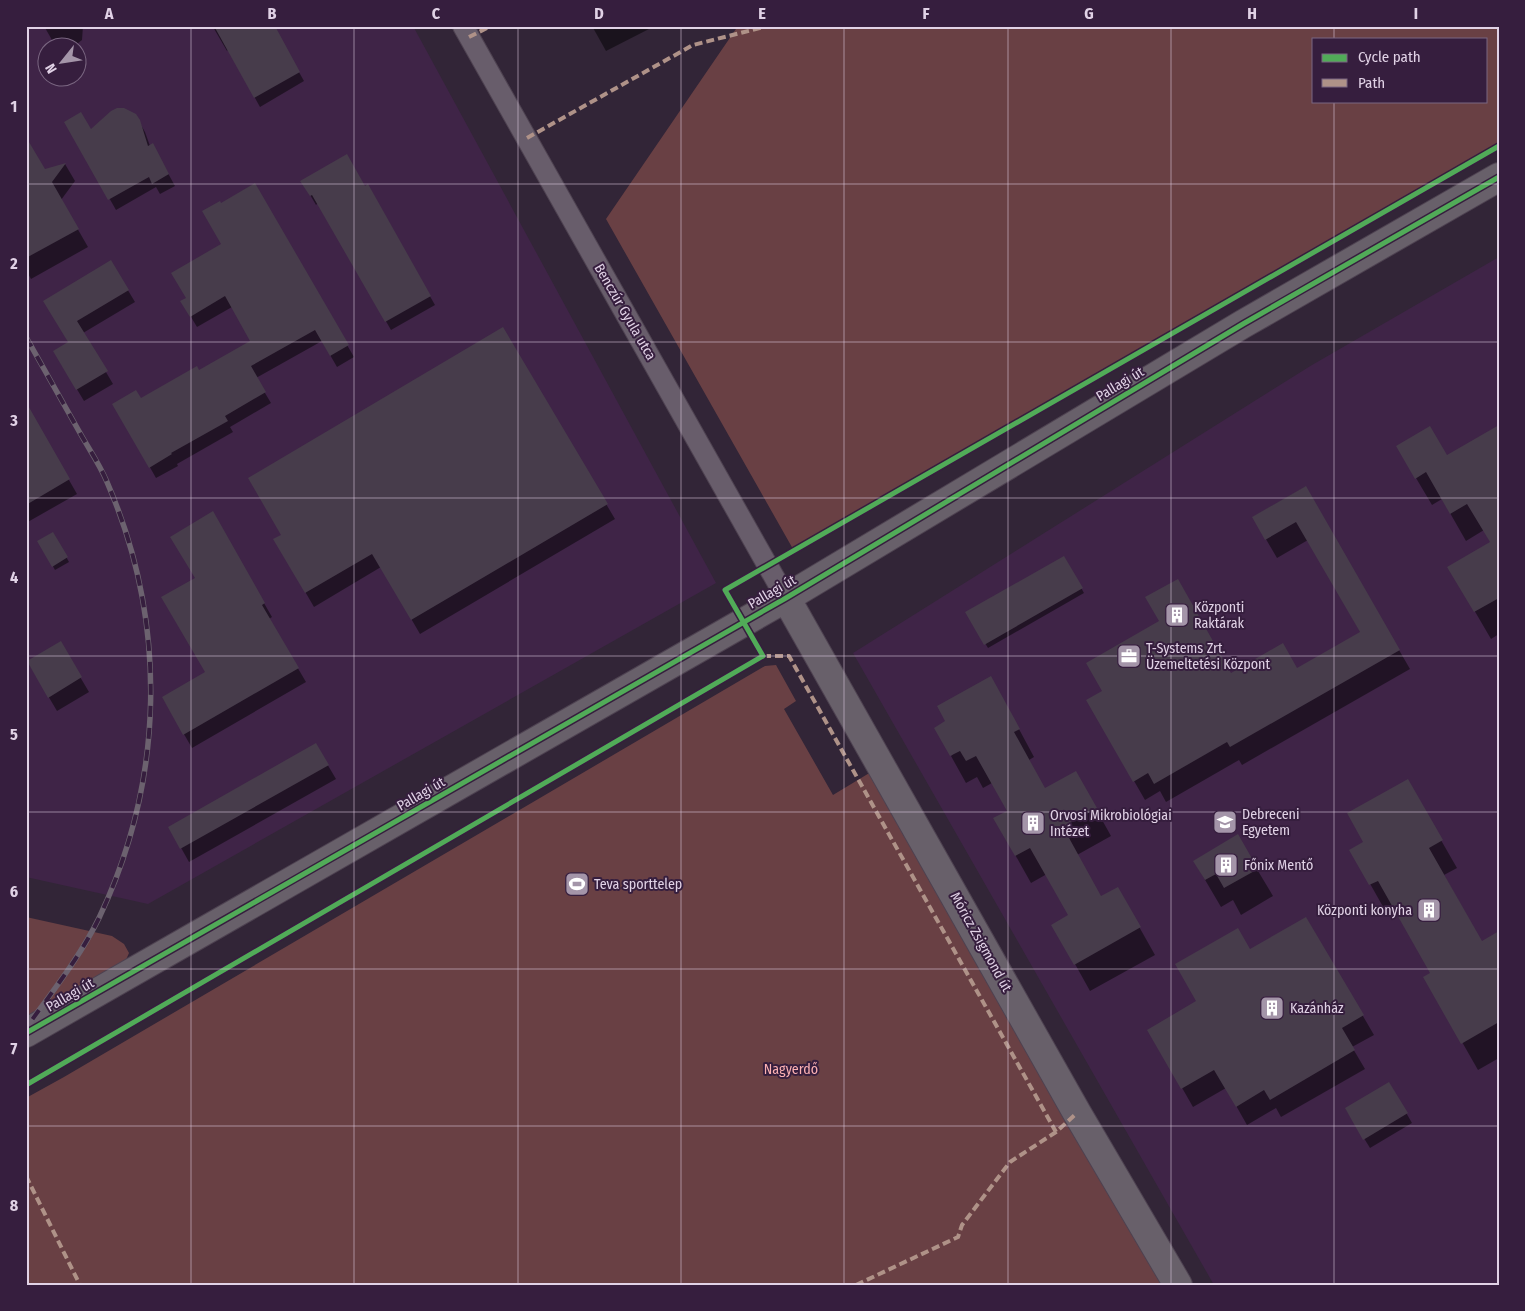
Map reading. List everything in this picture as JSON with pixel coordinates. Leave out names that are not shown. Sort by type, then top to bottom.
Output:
[{"type":"street","name":"Benczúr Gyula utca","points":[[463,26],[786,598]]},
{"type":"street","name":"Pallagi út","points":[[26,1033],[786,598],[1243,324],[1499,177]]},
{"type":"street","name":"Móricz Zsigmond út","points":[[786,598],[1077,1112],[1178,1285]]},
{"type":"shaded area","points":[[26,26],[413,26],[716,583],[148,904],[26,877]]},
{"type":"shaded area","name":"Debreceni Egyetem","points":[[1499,257],[1499,1285],[1214,1285],[853,653],[1312,365]]},
{"type":"green space","points":[[738,26],[1499,26],[1499,146],[793,549],[606,219]]},
{"type":"green space","name":"Nagyerdő","points":[[776,665],[796,701],[784,709],[833,795],[871,772],[1164,1285],[26,1285],[26,1098],[765,666]]},
{"type":"green space","points":[[26,917],[112,936],[124,944],[129,953],[125,962],[26,1017]]},
{"type":"building","points":[[214,26],[275,26],[300,72],[254,98]]},
{"type":"building","points":[[117,108],[124,108],[136,114],[140,120],[148,146],[153,143],[169,174],[152,184],[149,177],[108,200],[64,122],[81,112],[91,129]]},
{"type":"building","points":[[26,137],[45,169],[66,163],[52,182],[79,229],[26,258]]},
{"type":"building","points":[[347,154],[365,186],[368,184],[431,296],[385,322],[312,195],[310,196],[300,181]]},
{"type":"building","points":[[255,183],[349,345],[330,356],[315,330],[251,366],[266,392],[225,416],[228,421],[171,453],[149,468],[112,404],[136,390],[141,398],[197,366],[199,370],[250,341],[225,296],[190,317],[180,301],[186,298],[171,273],[221,244],[202,211],[220,201],[221,203]]},
{"type":"building","points":[[111,260],[129,290],[77,321],[108,371],[76,390],[53,351],[68,342],[43,301]]},
{"type":"building","points":[[503,327],[608,504],[411,620],[372,554],[305,593],[273,539],[281,535],[248,478]]},
{"type":"building","points":[[26,402],[70,479],[26,505]]},
{"type":"building","points":[[1499,425],[1499,598],[1474,612],[1447,567],[1490,542],[1467,504],[1450,514],[1426,472],[1415,479],[1396,446],[1430,426],[1447,455]]},
{"type":"building","points":[[1306,486],[1400,650],[1230,747],[1227,742],[1154,784],[1148,773],[1133,782],[1086,700],[1102,691],[1086,663],[1159,621],[1145,597],[1178,579],[1231,673],[1283,643],[1297,668],[1360,632],[1296,522],[1265,540],[1252,517]]},
{"type":"building","points":[[213,511],[265,603],[262,605],[299,668],[183,735],[162,697],[205,672],[161,597],[195,578],[170,537]]},
{"type":"building","points":[[53,532],[68,557],[52,567],[37,541]]},
{"type":"building","points":[[1064,556],[1083,588],[984,645],[965,612]]},
{"type":"building","points":[[61,641],[82,677],[48,698],[27,661]]},
{"type":"building","name":"Orvosi Mikrobiológiai Intézet","points":[[991,676],[1020,729],[1014,732],[1045,788],[1076,771],[1097,808],[1063,827],[1101,896],[1118,887],[1141,927],[1074,965],[1051,925],[1068,915],[1030,848],[1015,856],[993,818],[1007,811],[976,756],[966,761],[960,751],[950,756],[934,728],[945,721],[937,706]]},
{"type":"building","points":[[316,743],[329,765],[180,849],[168,827]]},
{"type":"building","name":"Központi konyha","points":[[1408,779],[1443,840],[1429,848],[1482,941],[1499,931],[1499,1022],[1461,1044],[1423,977],[1430,973],[1378,881],[1369,885],[1349,850],[1363,842],[1347,813]]},
{"type":"building","name":"Főnix Mentő","points":[[1238,834],[1258,869],[1224,888],[1216,874],[1205,880],[1193,861]]},
{"type":"building","name":"Kazánház","points":[[1306,917],[1364,1015],[1342,1028],[1355,1050],[1270,1100],[1264,1090],[1236,1107],[1214,1070],[1181,1089],[1147,1030],[1196,1001],[1175,964],[1238,928],[1250,949]]},
{"type":"building","points":[[1389,1082],[1408,1113],[1363,1140],[1345,1108]]},
{"type":"railway","points":[[26,337],[101,469],[127,536],[141,590],[149,645],[151,701],[147,756],[137,811],[121,865],[99,918],[83,947],[26,1028]]},
{"type":"marked path","points":[[469,37],[491,26]]},
{"type":"marked path","points":[[527,138],[693,45],[768,26]]},
{"type":"marked path","points":[[763,656],[789,656],[1056,1132]]},
{"type":"marked path","points":[[856,1285],[958,1237],[962,1225],[1010,1162],[1056,1132],[1077,1113]]},
{"type":"marked path","points":[[26,1176],[80,1285]]},
{"type":"cycle path","points":[[26,1085],[763,656],[725,590],[1499,146]]},
{"type":"cycle path","points":[[26,1033],[786,598],[1243,324],[1499,177]]},
{"type":"place","name":"Központi Raktárak","points":[[1177,615]]},
{"type":"place","name":"T-Systems Zrt. Üzemeltetési Központ","points":[[1129,656]]},
{"type":"place","name":"Debreceni Egyetem","points":[[1225,822]]},
{"type":"place","name":"Orvosi Mikrobiológiai Intézet","points":[[1033,823]]},
{"type":"place","name":"Főnix Mentő","points":[[1226,865]]},
{"type":"place","name":"Teva sporttelep","points":[[577,884]]},
{"type":"place","name":"Központi konyha","points":[[1429,910]]},
{"type":"place","name":"Kazánház","points":[[1272,1008]]}]
